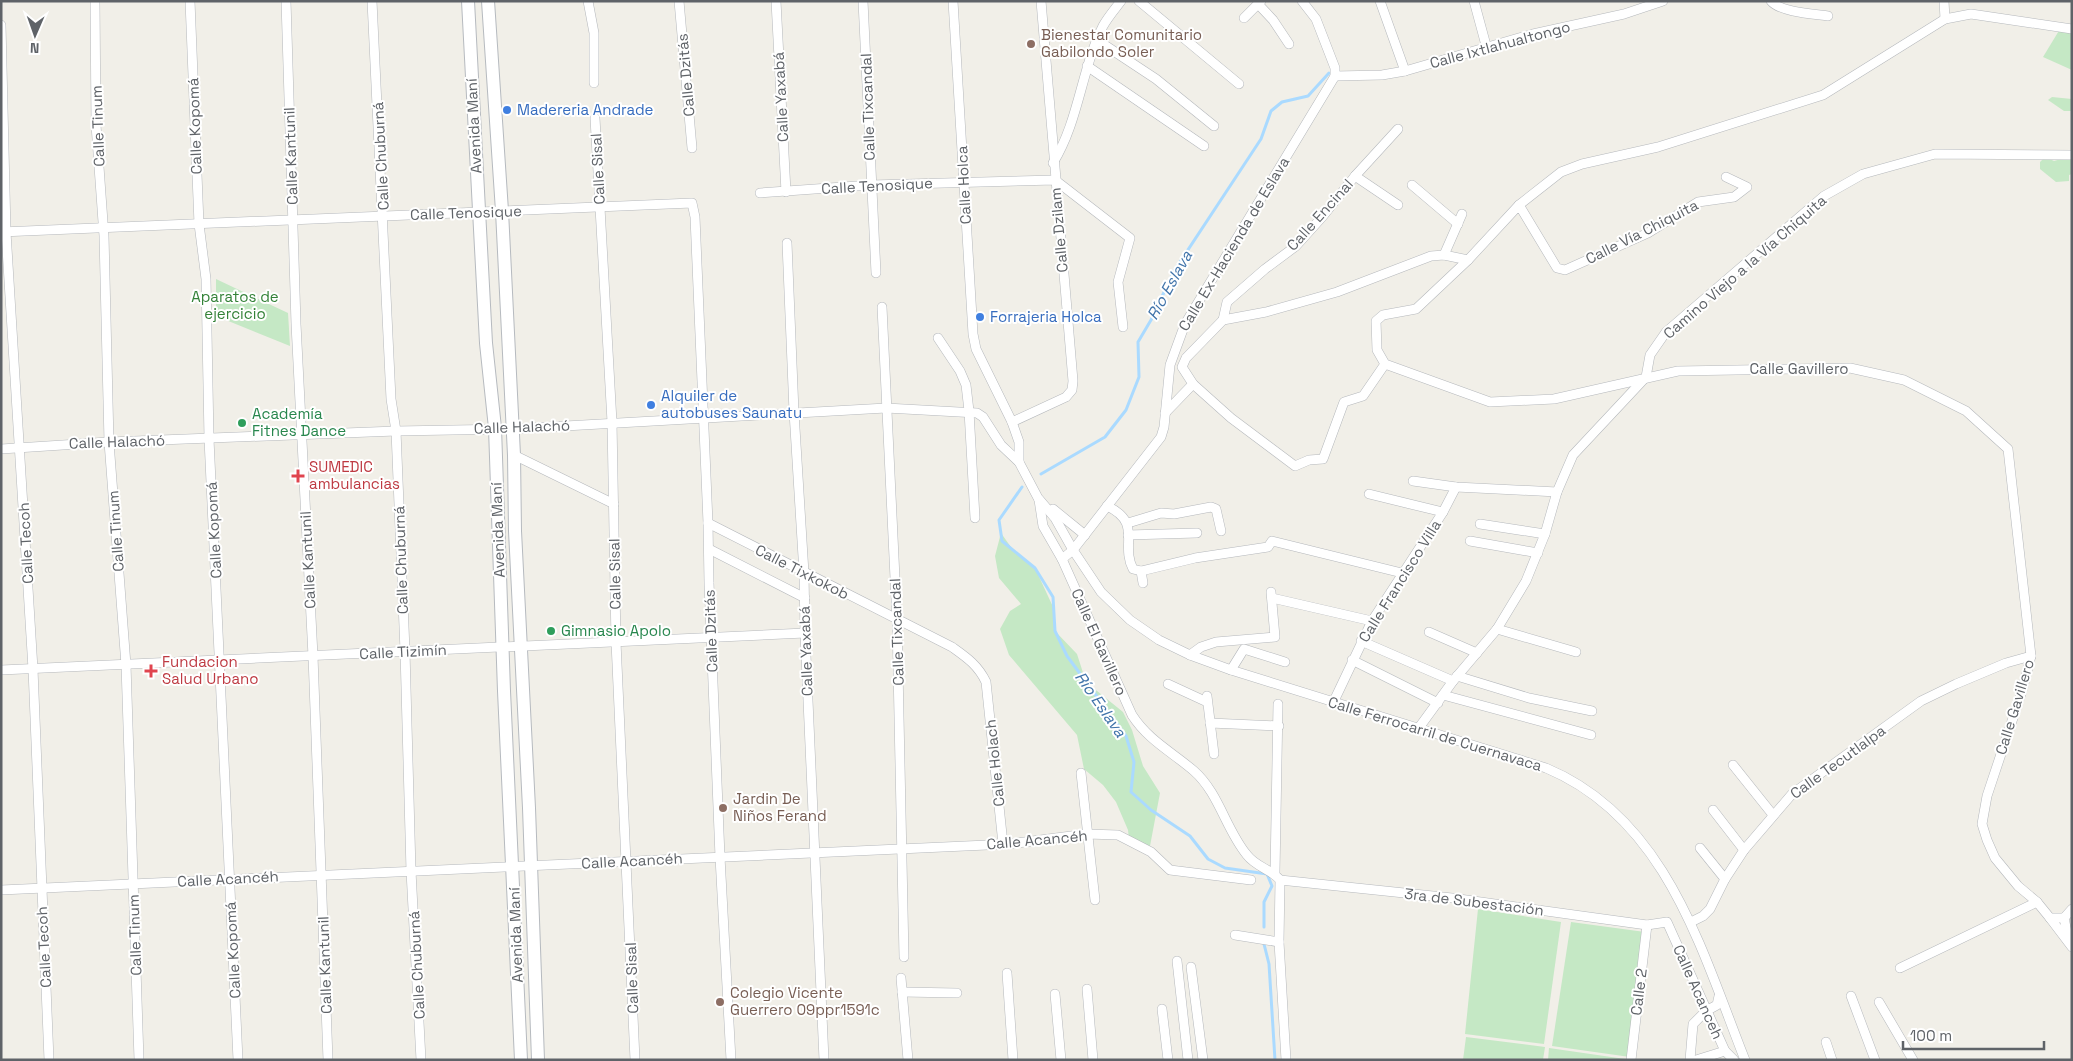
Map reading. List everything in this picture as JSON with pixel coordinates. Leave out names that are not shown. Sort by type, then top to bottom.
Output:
[{"type":"street","name":"Calle Tinum","points":[[95,1],[96,124],[103,228],[109,442],[126,664],[139,1060]]},
{"type":"street","name":"Calle Kopomá","points":[[190,1],[199,224],[206,280],[210,439],[238,1060]]},
{"type":"street","name":"Calle Kantunil","points":[[286,1],[293,220],[313,656],[328,1060]]},
{"type":"street","name":"Calle Chuburná","points":[[372,1],[384,216],[391,399],[396,431],[411,871],[421,1060]]},
{"type":"street","name":"Avenida Maní","points":[[468,1],[486,344],[495,428],[502,647],[521,1060]]},
{"type":"street","name":"Avenida Maní","points":[[488,1],[502,211],[514,455],[515,531],[538,1060]]},
{"type":"street","points":[[588,1],[594,32],[594,83]]},
{"type":"street","name":"Calle Dzitás","points":[[680,1],[692,148]]},
{"type":"street","name":"Calle Yaxabá","points":[[776,1],[786,192]]},
{"type":"street","name":"Calle Tixcandal","points":[[864,1],[876,273]]},
{"type":"street","name":"Calle Holca","points":[[953,1],[973,334],[976,349],[1012,422]]},
{"type":"street","name":"Calle Dzilam","points":[[1012,422],[1066,397],[1072,390],[1073,381],[1053,163],[1041,1]]},
{"type":"street","points":[[1053,163],[1069,132],[1087,66],[1097,40],[1104,24],[1121,1]]},
{"type":"street","points":[[1139,1],[1239,84]]},
{"type":"street","points":[[1302,1],[1316,19],[1334,68],[1334,76]]},
{"type":"street","points":[[1380,1],[1405,71]]},
{"type":"street","points":[[1474,1],[1487,49]]},
{"type":"street","name":"Calle Ixtlahualtongo","points":[[1334,76],[1382,75],[1405,71],[1487,49],[1533,34],[1624,14],[1662,1]]},
{"type":"street","points":[[1771,1],[1774,5],[1785,9],[1828,16]]},
{"type":"street","points":[[1944,1],[1945,20]]},
{"type":"street","points":[[1244,18],[1260,3],[1289,44]]},
{"type":"street","points":[[1468,260],[1444,255],[1431,256],[1336,292],[1266,312],[1223,320],[1183,362],[1184,372],[1193,384],[1231,418],[1294,466],[1309,460],[1323,459],[1344,402],[1363,396],[1385,364],[1378,350],[1376,321],[1383,314],[1416,309],[1468,260],[1519,205],[1561,172],[1582,164],[1658,147],[1822,95],[1945,20],[1970,14],[2072,29]]},
{"type":"street","name":"Calle Tecoh","points":[[1,26],[4,232],[20,447],[33,669],[49,1060]]},
{"type":"street","points":[[1097,40],[1156,79],[1214,126]]},
{"type":"street","points":[[1087,66],[1204,146]]},
{"type":"street","name":"Calle Ex-Hacienda de Eslava","points":[[1062,559],[1073,550],[1161,437],[1170,366],[1184,324],[1334,76]]},
{"type":"street","name":"Calle Sisal","points":[[595,118],[612,422],[616,642],[635,1060]]},
{"type":"street","name":"Calle Encinal","points":[[1223,320],[1227,302],[1265,268],[1296,246],[1355,176],[1398,129]]},
{"type":"street","name":"Camino Viejo a la Vía Chiquita","points":[[1646,377],[1650,355],[1666,332],[1824,196],[1863,174],[1935,154],[2072,155]]},
{"type":"street","points":[[1355,176],[1398,205]]},
{"type":"street","name":"Calle Vía Chiquita","points":[[1519,205],[1557,268],[1566,270],[1648,233],[1698,202],[1734,196],[1746,186],[1726,177]]},
{"type":"street","name":"Calle Tenosique","points":[[760,193],[871,185],[1055,180]]},
{"type":"street","points":[[1055,180],[1130,238],[1118,282],[1123,327]]},
{"type":"street","points":[[1412,185],[1458,224]]},
{"type":"street","name":"Calle Tenosique","points":[[4,232],[692,203]]},
{"type":"street","name":"Calle Dzitás","points":[[692,203],[695,217],[720,857],[731,1060]]},
{"type":"street","points":[[1444,255],[1462,214]]},
{"type":"street","name":"Calle Yaxabá","points":[[787,243],[794,412],[804,573],[824,1060]]},
{"type":"street","name":"Calle Tixcandal","points":[[882,307],[897,620],[904,956]]},
{"type":"street","points":[[938,338],[960,371],[966,385],[975,518]]},
{"type":"street","name":"Calle Gavillero","points":[[1385,364],[1490,402],[1554,399],[1678,371],[1850,368],[1904,380],[1966,411],[2008,449],[2031,656],[2022,691],[1987,796],[1982,824],[1995,858],[2018,886],[2037,902],[2072,948]]},
{"type":"street","points":[[1418,730],[1455,678],[1497,629],[1526,581],[1545,534],[1557,492],[1573,454],[1646,377]]},
{"type":"street","points":[[1165,413],[1193,384]]},
{"type":"street","name":"Calle Halachó","points":[[1,449],[109,442],[302,434],[512,429],[886,408],[969,411]]},
{"type":"street","points":[[969,411],[983,417],[1001,445],[1018,462],[1038,498],[1085,535]]},
{"type":"street","points":[[1012,422],[1019,442],[1018,462]]},
{"type":"street","points":[[514,455],[614,504]]},
{"type":"street","points":[[1413,480],[1456,487],[1557,492]]},
{"type":"street","name":"Calle Francisco Villa","points":[[1333,703],[1372,620],[1443,512],[1456,487]]},
{"type":"street","points":[[1369,494],[1443,512]]},
{"type":"street","name":"Calle Ferrocarril de Cuernavaca","points":[[1038,498],[1055,518],[1073,550],[1101,592],[1130,620],[1158,640],[1190,655],[1231,670],[1418,730],[1546,768],[1581,786],[1610,809],[1640,839],[1655,858],[1691,922],[1744,1060]]},
{"type":"street","name":"Calle El Gavillero","points":[[1038,498],[1043,526],[1062,559],[1132,715],[1140,728],[1150,738],[1194,771],[1206,786],[1247,855],[1258,866],[1277,877]]},
{"type":"street","points":[[1107,506],[1119,513],[1128,522],[1131,568],[1141,571],[1195,558],[1268,547],[1272,540],[1402,573]]},
{"type":"street","points":[[1128,522],[1159,513],[1174,514],[1211,507],[1216,509],[1221,531]]},
{"type":"street","name":"Calle Tixkokob","points":[[708,523],[952,647],[968,658],[981,671],[986,682]]},
{"type":"street","points":[[1480,524],[1545,534]]},
{"type":"street","points":[[1128,535],[1197,533]]},
{"type":"street","points":[[1470,541],[1538,553]]},
{"type":"street","points":[[709,549],[805,598]]},
{"type":"street","points":[[1141,571],[1143,583]]},
{"type":"street","points":[[1190,655],[1201,647],[1216,642],[1273,638],[1276,634],[1272,595],[1372,620]]},
{"type":"street","points":[[1497,629],[1576,652]]},
{"type":"street","points":[[1429,632],[1477,653]]},
{"type":"street","name":"Calle Tizimín","points":[[1,670],[805,633]]},
{"type":"street","points":[[1361,641],[1455,678],[1529,698],[1592,711]]},
{"type":"street","points":[[1231,670],[1244,649],[1285,662]]},
{"type":"street","name":"Calle Tecutlalpa","points":[[1691,922],[1703,916],[1710,909],[1725,879],[1744,850],[1792,794],[1922,701],[2006,663],[2031,656]]},
{"type":"street","points":[[1352,660],[1440,699],[1591,735]]},
{"type":"street","name":"Calle Holach","points":[[986,682],[1003,844]]},
{"type":"street","points":[[1168,684],[1207,699],[1214,754]]},
{"type":"street","points":[[1278,704],[1277,877],[1286,1060]]},
{"type":"street","points":[[1210,723],[1279,726]]},
{"type":"street","points":[[1733,765],[1773,815]]},
{"type":"street","points":[[1081,773],[1095,900]]},
{"type":"street","points":[[1713,810],[1744,850]]},
{"type":"street","name":"Calle Acancéh","points":[[1,890],[1003,844],[1087,834],[1118,834],[1150,852],[1170,870],[1251,880]]},
{"type":"street","points":[[1700,848],[1725,879]]},
{"type":"street","name":"3ra de Subestación","points":[[1277,877],[1452,898],[1647,925],[1666,922]]},
{"type":"street","points":[[1900,968],[2037,902]]},
{"type":"street","points":[[2050,918],[2064,918],[2072,909]]},
{"type":"street","points":[[2064,918],[2067,932],[2072,936]]},
{"type":"street","name":"Calle Acanceh","points":[[1666,922],[1725,1051],[1734,1060]]},
{"type":"street","name":"Calle 2","points":[[1631,1060],[1647,925]]},
{"type":"street","points":[[1235,935],[1279,942]]},
{"type":"street","points":[[1177,961],[1188,1060]]},
{"type":"street","points":[[1191,967],[1203,1060]]},
{"type":"street","points":[[1007,973],[1013,1060]]},
{"type":"street","points":[[901,978],[908,1060]]},
{"type":"street","points":[[1087,989],[1093,1060]]},
{"type":"street","points":[[902,992],[957,993]]},
{"type":"street","points":[[1055,994],[1061,1060]]},
{"type":"street","points":[[1690,1060],[1691,1028],[1706,1011],[1717,1005],[1719,996]]},
{"type":"street","points":[[1850,996],[1875,1060]]},
{"type":"street","points":[[1879,1002],[1913,1060]]},
{"type":"street","points":[[1162,1009],[1168,1060]]},
{"type":"street","points":[[1826,1042],[1832,1060]]},
{"type":"street","points":[[1696,1060],[1725,1051]]},
{"type":"green space","points":[[2072,28],[2072,70],[2043,57],[2060,29]]},
{"type":"green space","points":[[2052,97],[2072,99],[2072,111],[2064,111],[2048,100]]},
{"type":"green space","points":[[2072,156],[2072,174],[2069,175],[2069,181],[2056,182],[2040,169],[2040,162],[2045,157],[2054,161]]},
{"type":"green space","name":"Aparatos de ejercicio","points":[[216,279],[288,313],[290,346],[216,316]]},
{"type":"green space","points":[[1001,533],[1013,550],[1035,568],[1054,609],[1055,631],[1077,654],[1086,682],[1123,712],[1132,730],[1143,766],[1160,793],[1150,846],[1129,839],[1128,830],[1116,802],[1103,785],[1084,769],[1077,735],[1009,655],[1000,629],[1010,611],[1021,604],[999,578],[995,556]]},
{"type":"green space","points":[[1478,909],[1561,922],[1544,1044],[1465,1034]]},
{"type":"green space","points":[[1571,922],[1645,932],[1630,1057],[1552,1046]]},
{"type":"green space","points":[[1466,1037],[1545,1047],[1543,1060],[1463,1060]]},
{"type":"green space","points":[[1549,1048],[1625,1059],[1625,1060],[1548,1060]]},
{"type":"waterway","name":"Río Eslava","points":[[1041,474],[1105,437],[1126,410],[1139,377],[1138,342],[1151,320],[1174,271],[1261,139],[1271,111],[1282,102],[1308,96],[1329,73]]},
{"type":"waterway","name":"Río Eslava","points":[[1022,487],[999,520],[1002,541],[1035,568],[1053,597],[1055,631],[1067,656],[1126,736],[1134,762],[1131,792],[1151,810],[1190,836],[1208,859],[1225,868],[1267,874],[1272,886],[1264,902],[1264,927]]},
{"type":"waterway","name":"Río Eslava","points":[[1264,944],[1269,964],[1275,1060]]},
{"type":"place","name":"Bienestar Comunitario Gabilondo Soler","points":[[1031,44]]},
{"type":"place","name":"Madereria Andrade","points":[[507,110]]},
{"type":"place","name":"Forrajeria Holca","points":[[980,317]]},
{"type":"place","name":"Alquiler de autobuses Saunatu","points":[[651,405]]},
{"type":"place","name":"Academía Fitnes Dance","points":[[242,423]]},
{"type":"place","name":"SUMEDIC ambulancias","points":[[298,476]]},
{"type":"place","name":"Gimnasio Apolo","points":[[551,631]]},
{"type":"place","name":"Fundacion Salud Urbano","points":[[151,671]]},
{"type":"place","name":"Jardin De Niños Ferand","points":[[723,808]]},
{"type":"place","name":"Colegio Vicente Guerrero 09ppr1591c","points":[[720,1002]]}]
